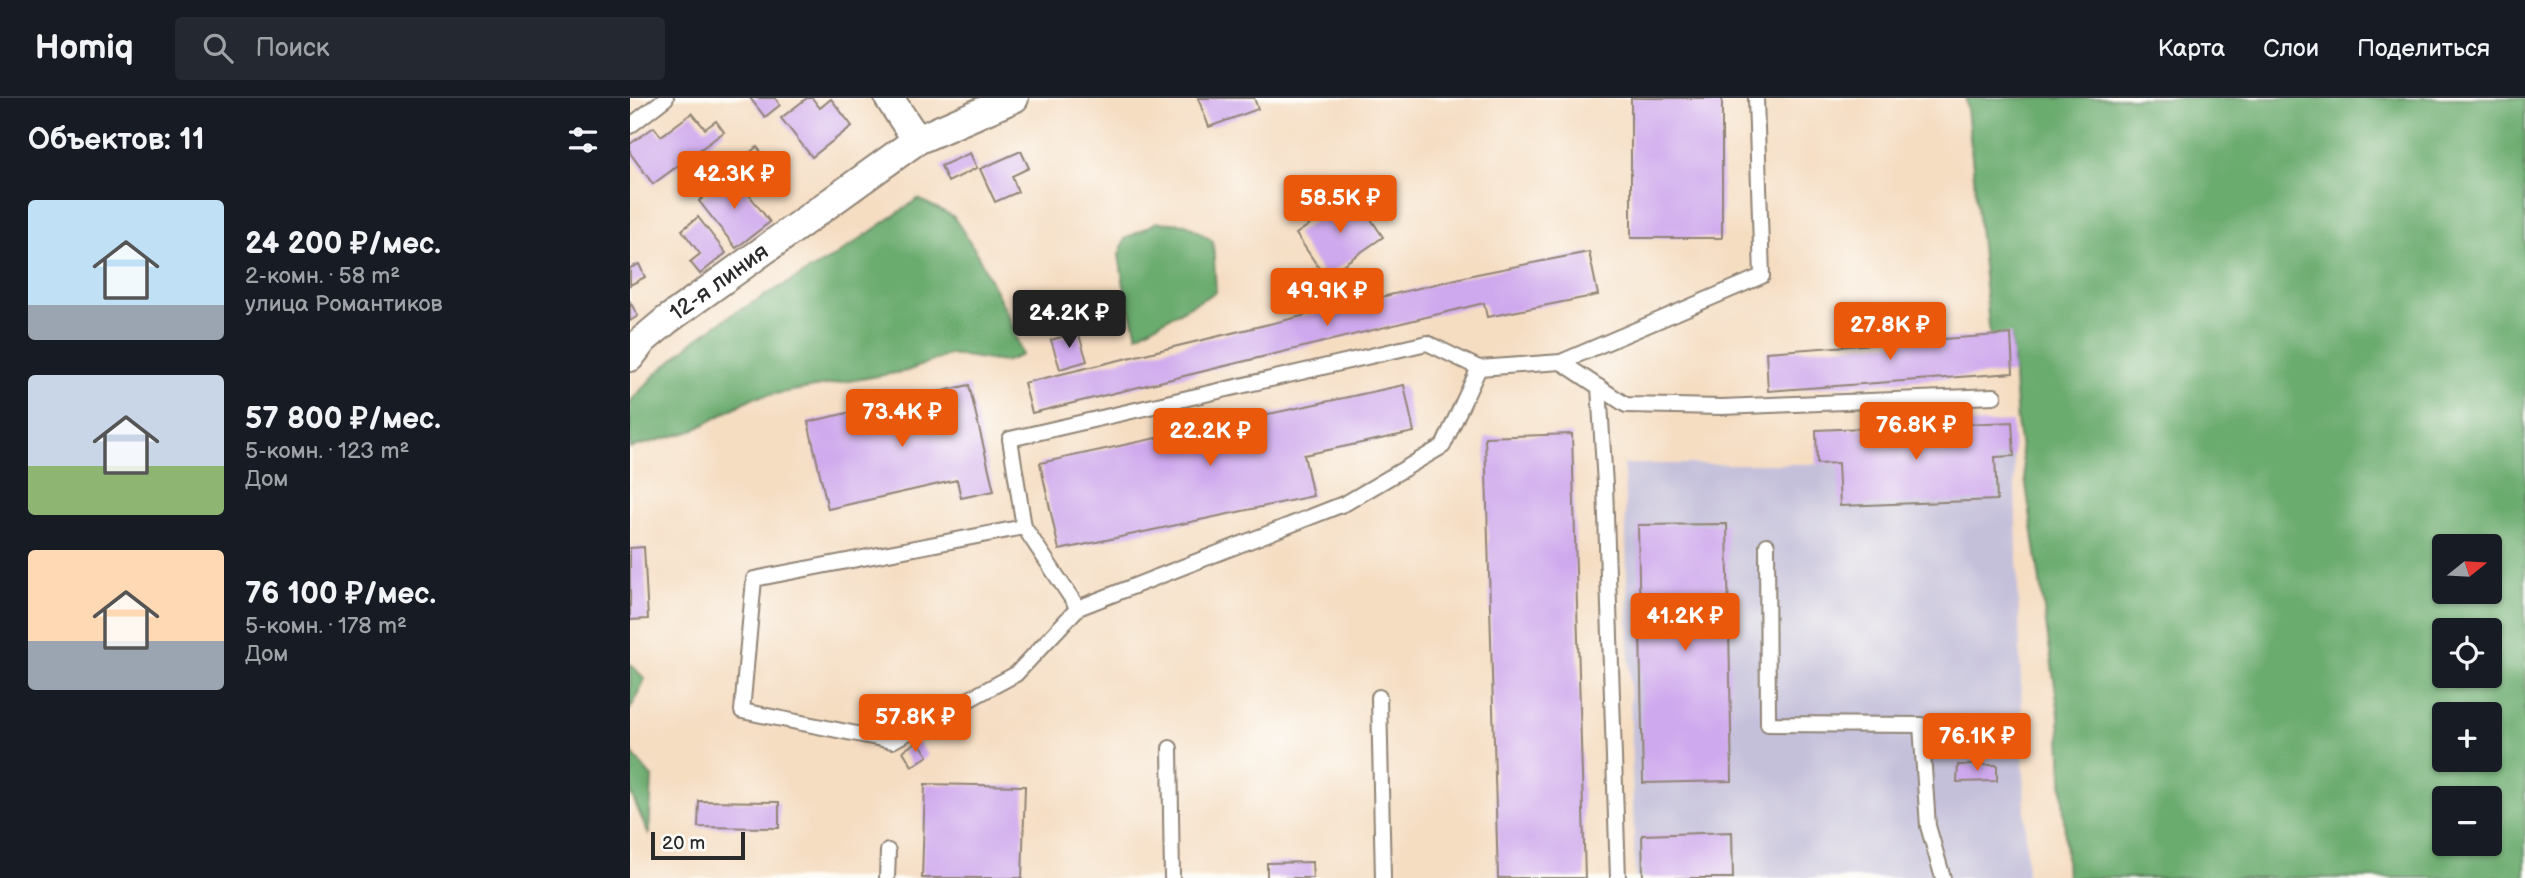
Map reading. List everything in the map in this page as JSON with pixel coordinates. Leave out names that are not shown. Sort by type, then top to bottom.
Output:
[{"type":"street","points":[[888,98],[917,140]]},
{"type":"street","name":"12-я линия","points":[[630,357],[643,340],[667,320],[917,140],[1014,98]]},
{"type":"lane","points":[[630,126],[666,98]]},
{"type":"lane","points":[[1078,608],[1024,527],[1010,439],[1427,343],[1479,368],[1561,362],[1762,276],[1756,98]]},
{"type":"lane","points":[[1561,362],[1626,405],[1722,407],[1994,396]]},
{"type":"lane","points":[[1024,527],[754,579],[742,711],[892,741],[1016,674],[1078,608],[1346,503],[1443,446],[1479,368]]},
{"type":"lane","points":[[1599,387],[1605,485],[1618,878]]},
{"type":"lane","points":[[1767,545],[1768,724],[1921,725],[1928,826],[1943,878]]},
{"type":"lane","points":[[1379,697],[1383,878]]},
{"type":"lane","points":[[1170,748],[1172,878]]},
{"type":"lane","points":[[887,878],[888,850]]},
{"type":"shaded area","points":[[2014,456],[2027,878],[1635,878],[1624,464],[1817,464]]},
{"type":"green space","points":[[1966,98],[2525,98],[2525,878],[2067,878],[2059,714],[2017,422],[2011,335],[1990,336]]},
{"type":"green space","points":[[918,199],[953,216],[975,250],[1010,319],[1022,355],[1004,362],[950,354],[907,371],[752,398],[692,431],[630,448],[630,402],[656,374],[695,340],[731,315],[837,255]]},
{"type":"green space","points":[[1157,222],[1186,224],[1213,241],[1216,292],[1137,335],[1119,255],[1125,239]]},
{"type":"green space","points":[[630,664],[645,679],[630,710]]},
{"type":"green space","points":[[630,751],[652,777],[649,835],[630,791]]},
{"type":"building","points":[[750,98],[775,98],[780,105],[765,117]]},
{"type":"building","points":[[807,98],[812,98],[820,108],[831,99],[852,126],[812,157],[781,118]]},
{"type":"building","points":[[1198,98],[1254,98],[1258,109],[1209,127]]},
{"type":"building","points":[[1631,98],[1722,98],[1722,238],[1631,238]]},
{"type":"building","points":[[692,113],[705,129],[716,121],[724,132],[653,184],[630,153],[630,144],[654,127],[661,136]]},
{"type":"building","points":[[757,147],[770,163],[749,179],[736,163]]},
{"type":"building","points":[[1021,151],[1029,168],[1012,176],[1018,192],[995,202],[980,169]]},
{"type":"building","points":[[970,153],[977,168],[948,182],[941,166]]},
{"type":"building","points":[[733,174],[770,222],[736,248],[699,201]]},
{"type":"building","points":[[1354,194],[1383,237],[1325,277],[1296,234]]},
{"type":"building","points":[[698,217],[726,253],[700,274],[690,262],[700,254],[682,230]]},
{"type":"building","points":[[1589,252],[1598,295],[1487,317],[1484,303],[1032,413],[1024,383],[1477,274]]},
{"type":"building","points":[[639,264],[645,277],[630,285],[630,268]]},
{"type":"building","points":[[630,302],[638,316],[630,321]]},
{"type":"building","points":[[1078,332],[1087,361],[1060,369],[1051,340]]},
{"type":"building","points":[[2011,334],[2013,373],[1768,391],[1766,352]]},
{"type":"building","points":[[969,385],[994,491],[961,498],[957,480],[828,509],[808,422]]},
{"type":"building","points":[[1404,385],[1414,432],[1304,455],[1313,496],[1059,550],[1040,463]]},
{"type":"building","points":[[2012,422],[2014,456],[1995,457],[1997,500],[1840,506],[1838,463],[1817,464],[1816,430]]},
{"type":"building","points":[[1572,434],[1585,878],[1498,878],[1485,437]]},
{"type":"building","points":[[1727,524],[1732,781],[1643,783],[1638,525]]},
{"type":"building","points":[[644,547],[648,619],[630,620],[630,548]]},
{"type":"building","points":[[918,741],[928,756],[912,766],[903,751]]},
{"type":"building","points":[[1958,765],[1997,765],[1997,781],[1957,782]]},
{"type":"building","points":[[925,784],[1025,786],[1022,878],[922,878]]},
{"type":"building","points":[[699,801],[779,802],[779,828],[698,827]]},
{"type":"building","points":[[1732,832],[1733,878],[1643,878],[1642,835]]},
{"type":"building","points":[[1312,862],[1313,878],[1267,878],[1267,863]]}]
